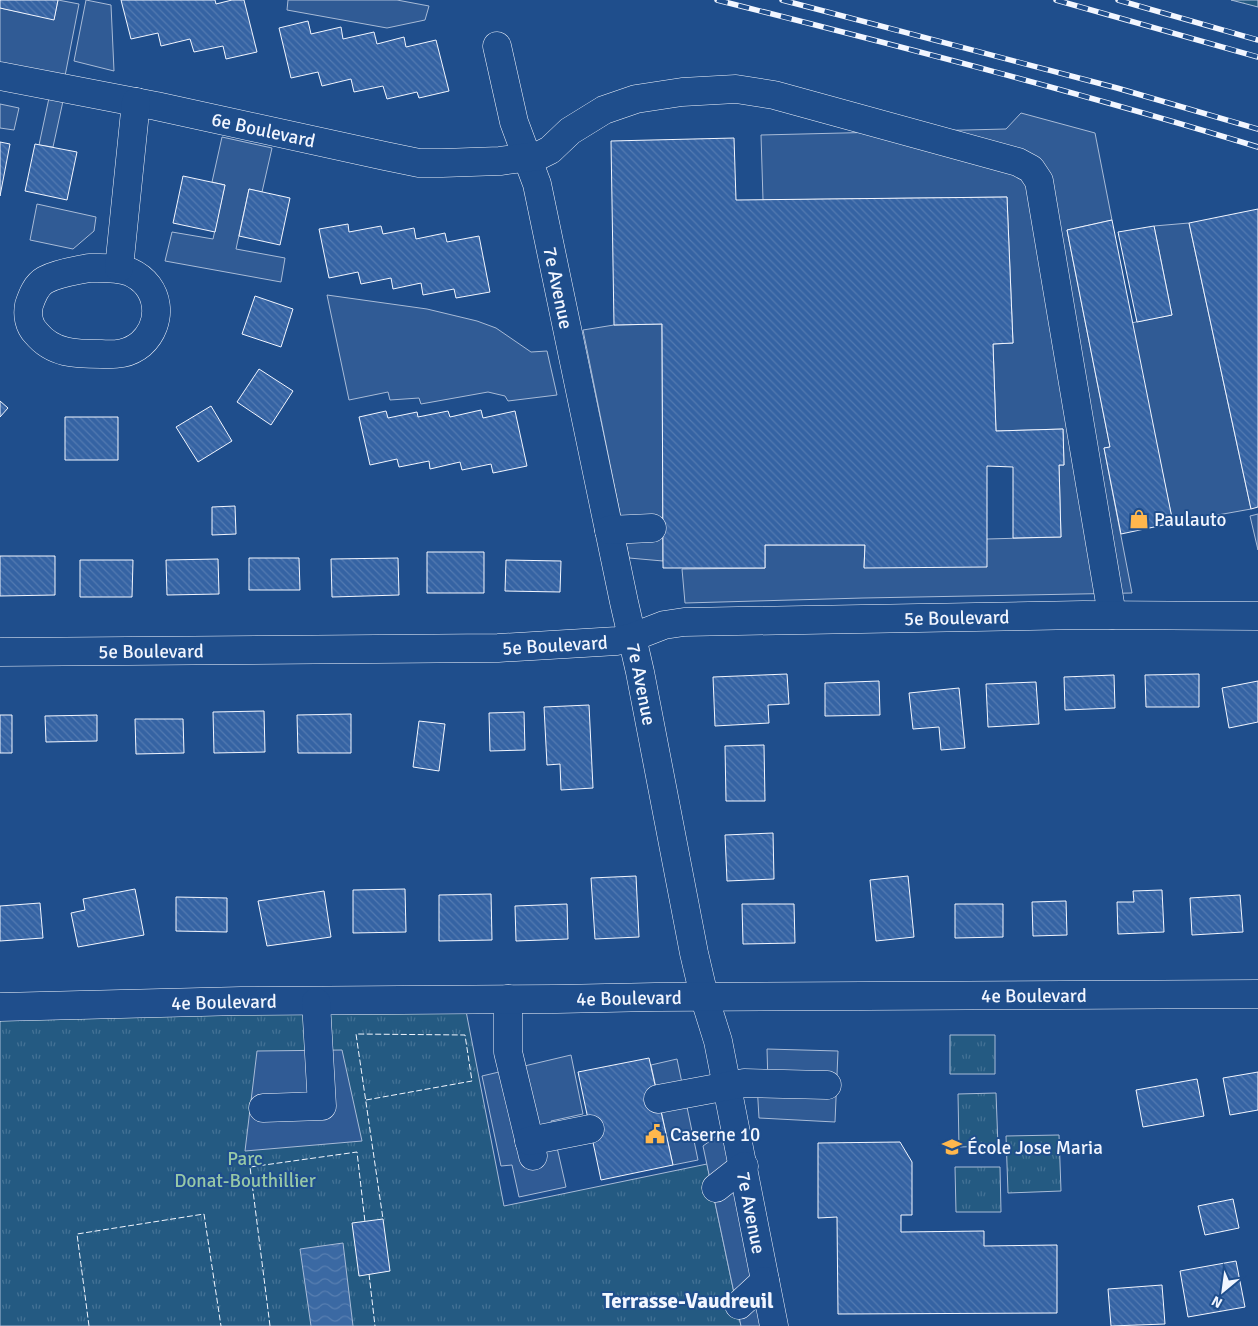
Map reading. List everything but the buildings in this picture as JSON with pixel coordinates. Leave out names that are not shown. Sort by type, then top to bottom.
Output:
[{"type":"street","name":"7e Avenue","points":[[497,46],[514,122],[537,184],[633,637],[694,953],[704,996],[718,1041],[744,1166],[774,1326]]},
{"type":"street","name":"6e Boulevard","points":[[0,76],[136,102],[413,162],[442,164],[538,156],[550,150],[570,131],[604,110],[636,99],[682,92],[736,89],[774,95],[1006,157],[1031,169],[1039,181],[1041,190],[1112,615]]},
{"type":"street","points":[[119,268],[136,102]]},
{"type":"street","points":[[89,268],[119,268],[141,278],[151,291],[156,304],[156,320],[149,337],[135,349],[119,354],[75,354],[56,350],[41,341],[31,328],[28,312],[33,293],[44,281],[62,274],[89,268]]},
{"type":"street","points":[[609,530],[652,528]]},
{"type":"street","name":"5e Boulevard","points":[[0,652],[498,648],[600,643],[633,637],[664,625],[684,622],[1112,615],[1258,616]]},
{"type":"street","name":"4e Boulevard","points":[[0,1007],[241,1001],[316,1002],[704,996],[1258,994]]},
{"type":"street","points":[[508,999],[508,1052],[531,1148],[590,1129]]},
{"type":"street","points":[[263,1108],[322,1106],[316,1002]]},
{"type":"street","points":[[658,1099],[744,1083],[827,1085]]},
{"type":"street","points":[[716,1188],[744,1166]]},
{"type":"street","points":[[739,1305],[766,1281]]},
{"type":"green space","points":[[1231,0],[1258,0],[1258,7]]},
{"type":"green space","name":"Parc Donat-Bouthillier","points":[[466,1011],[504,1206],[707,1164],[741,1326],[0,1326],[0,1018]]},
{"type":"green space","points":[[950,1035],[995,1035],[995,1074],[950,1074]]},
{"type":"green space","points":[[996,1093],[998,1146],[959,1147],[958,1094]]},
{"type":"green space","points":[[1059,1135],[1061,1191],[1008,1193],[1006,1136]]},
{"type":"green space","points":[[955,1167],[1000,1167],[1001,1212],[956,1212]]},
{"type":"shaded area","points":[[58,0],[79,4],[65,76],[0,64],[0,8],[54,19]]},
{"type":"shaded area","points":[[86,0],[111,5],[114,71],[74,61]]},
{"type":"shaded area","points":[[288,0],[397,0],[429,6],[425,20],[387,28],[287,10]]},
{"type":"shaded area","points":[[49,98],[63,101],[53,147],[39,145]]},
{"type":"shaded area","points":[[0,104],[19,108],[14,130],[0,128]]},
{"type":"shaded area","points":[[1021,113],[1095,133],[1112,220],[1067,230],[1110,447],[1104,448],[1132,593],[685,603],[682,569],[765,568],[765,545],[865,545],[864,567],[987,539],[1061,537],[1059,465],[1064,465],[1063,429],[996,431],[993,344],[1013,343],[1007,197],[763,200],[761,135],[1006,129]]},
{"type":"shaded area","points":[[222,137],[272,148],[262,192],[249,189],[236,249],[285,258],[281,282],[165,261],[172,232],[213,239],[225,185],[212,182]]},
{"type":"shaded area","points":[[37,204],[96,217],[94,231],[73,249],[30,240]]},
{"type":"shaded area","points":[[1189,223],[1251,509],[1173,523],[1131,323],[1172,315],[1154,226]]},
{"type":"shaded area","points":[[327,295],[427,309],[477,321],[496,328],[531,352],[547,351],[557,395],[508,401],[505,396],[488,392],[421,404],[419,398],[390,400],[388,392],[349,400]]},
{"type":"shaded area","points":[[662,324],[663,561],[629,558],[583,330],[614,325]]},
{"type":"shaded area","points":[[1258,514],[1258,550],[1250,516]]},
{"type":"shaded area","points":[[767,1049],[838,1051],[835,1122],[759,1118],[757,1084],[768,1084]]},
{"type":"shaded area","points":[[342,1050],[362,1141],[245,1151],[257,1051]]},
{"type":"shaded area","points":[[571,1055],[583,1114],[551,1121],[566,1187],[519,1197],[512,1165],[501,1166],[482,1076]]},
{"type":"shaded area","points":[[677,1059],[698,1160],[673,1165],[651,1065]]},
{"type":"shaded area","points":[[724,1131],[763,1326],[741,1326],[703,1146]]},
{"type":"water","points":[[343,1243],[353,1326],[311,1326],[300,1249]]},
{"type":"railway","points":[[717,0],[1056,88],[1258,147]]},
{"type":"railway","points":[[782,0],[1117,88],[1258,129]]},
{"type":"railway","points":[[1056,0],[1258,57]]},
{"type":"railway","points":[[1118,0],[1258,40]]},
{"type":"fence","points":[[366,1100],[472,1081],[465,1035],[356,1034],[383,1219]]},
{"type":"fence","points":[[270,1326],[250,1167],[357,1152],[365,1222]]},
{"type":"fence","points":[[89,1326],[77,1234],[204,1214],[221,1326]]},
{"type":"fence","points":[[369,1274],[375,1326]]},
{"type":"place","name":"Paulauto","points":[[1139,519]]},
{"type":"place","name":"Caserne 10","points":[[655,1134]]},
{"type":"place","name":"École Jose Maria","points":[[952,1147]]},
{"type":"district","name":"Terrasse-Vaudreuil","points":[[688,1301]]}]
